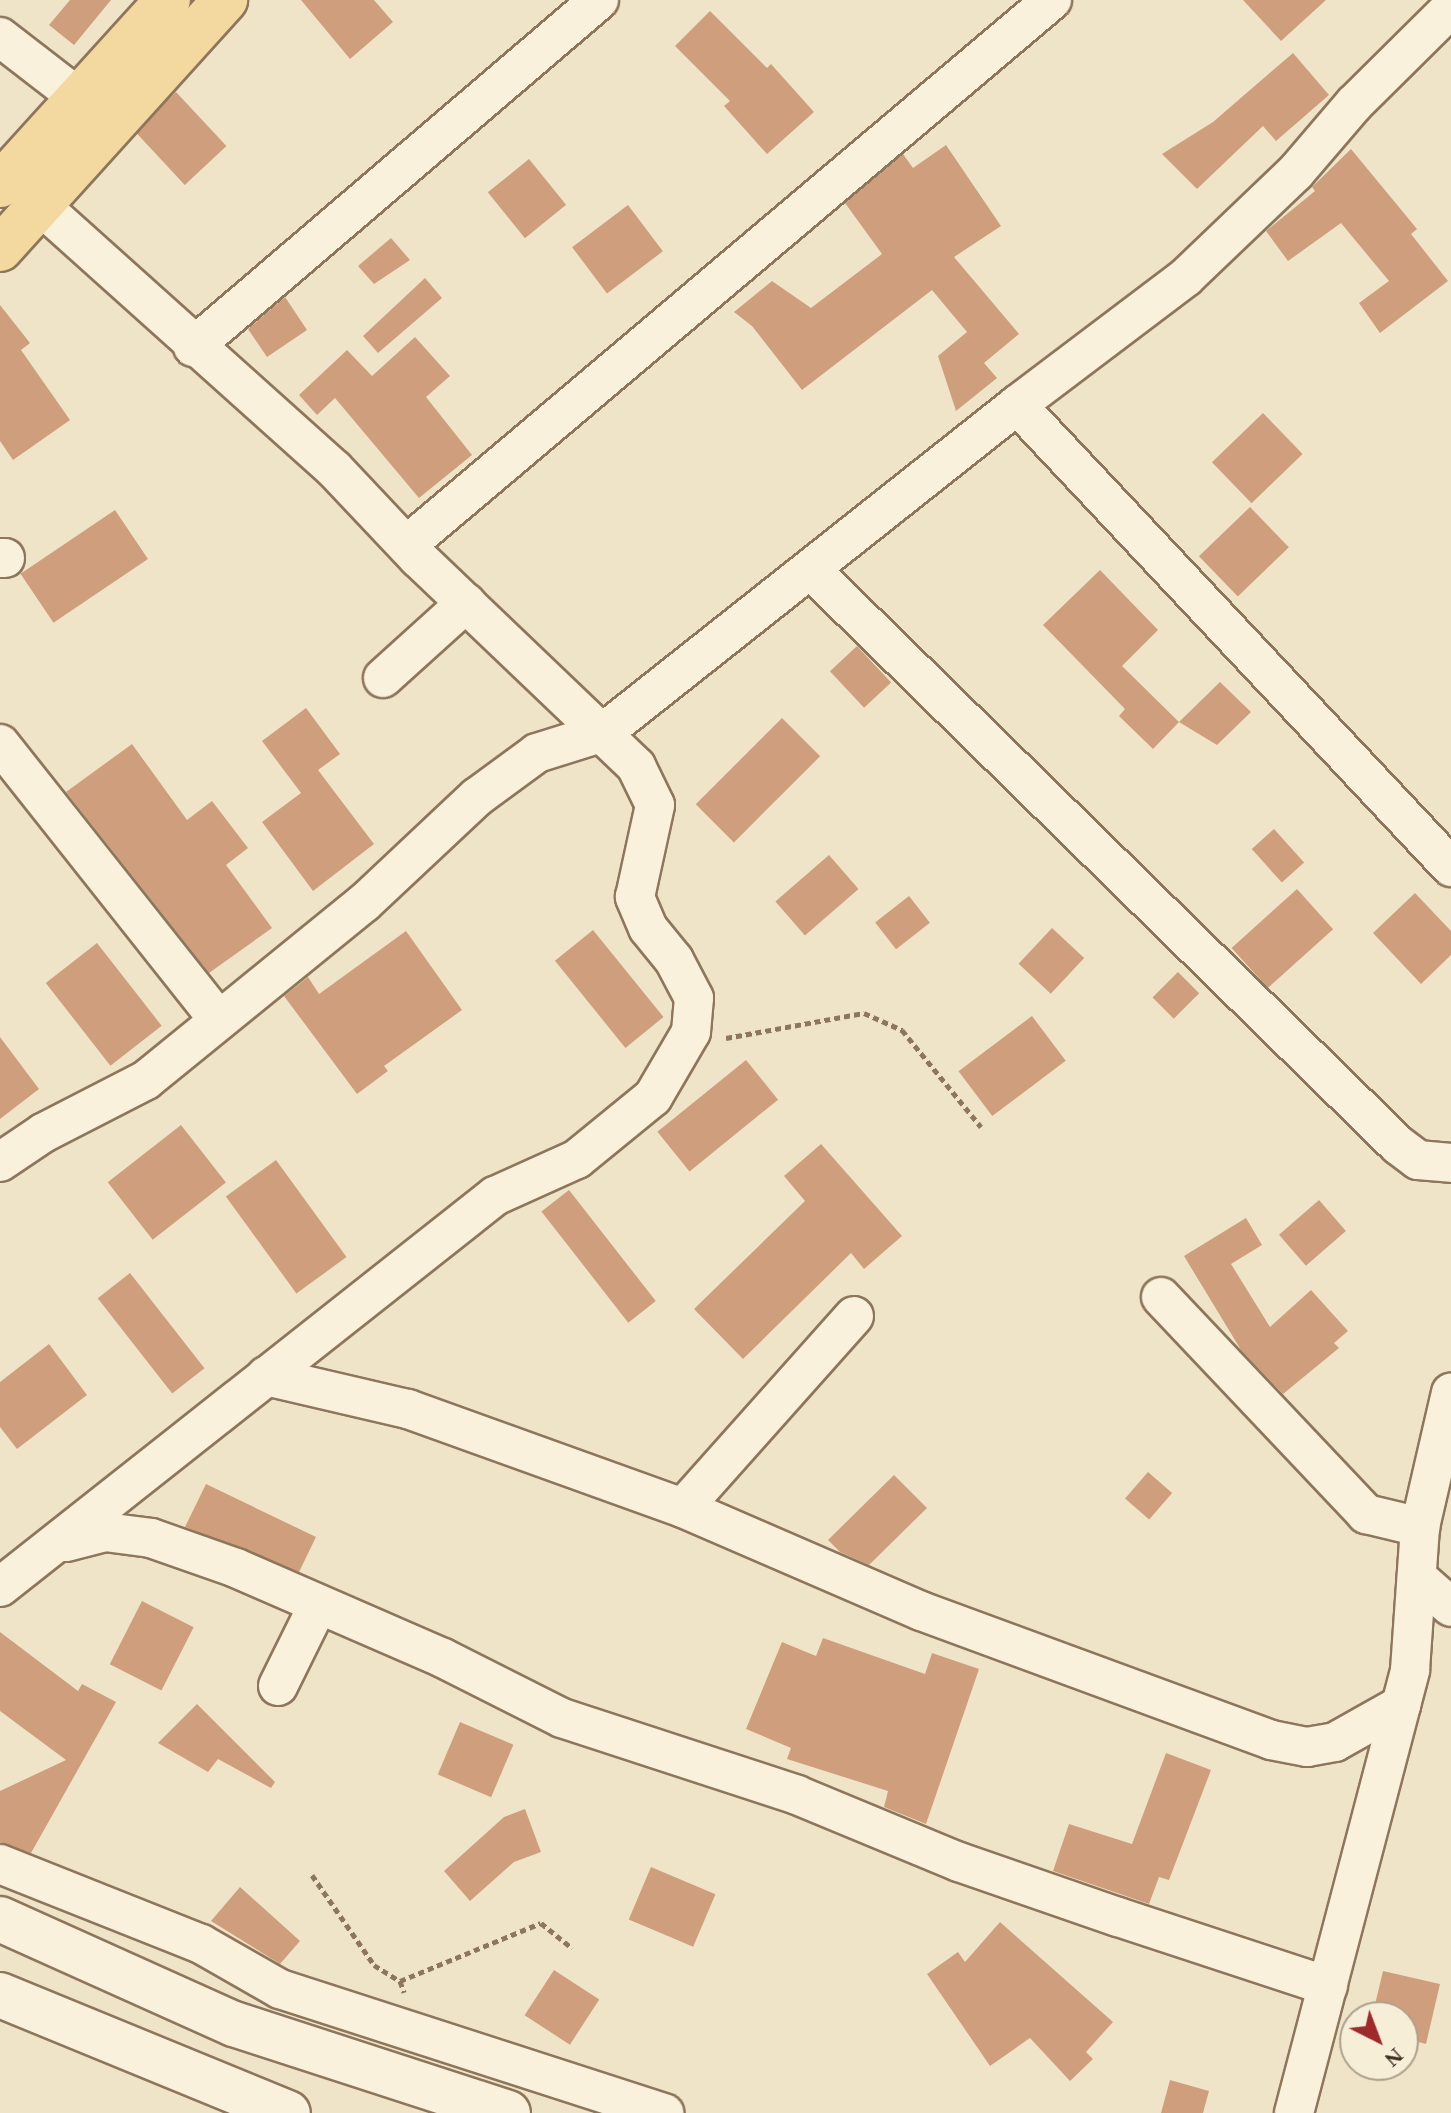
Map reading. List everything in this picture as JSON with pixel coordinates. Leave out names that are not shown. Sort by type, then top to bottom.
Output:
[{"type":"main road","points":[[0,249],[19,194],[79,98],[168,0]]},
{"type":"main road","points":[[19,194],[225,0]]},
{"type":"main road","points":[[0,1919],[234,2024],[508,2113]]},
{"type":"main road","points":[[0,1995],[288,2113]]},
{"type":"street","points":[[193,347],[599,0]]},
{"type":"street","points":[[408,544],[1052,0]]},
{"type":"street","points":[[0,1162],[43,1133],[146,1080],[217,1018],[364,903],[477,797],[537,753],[604,732],[1017,405],[1186,277],[1295,173],[1354,104],[1451,8]]},
{"type":"street","points":[[0,37],[79,98]]},
{"type":"street","points":[[0,1587],[59,1544],[495,1196],[588,1150],[653,1097],[691,1032],[694,998],[674,960],[648,928],[635,897],[655,805],[636,766],[466,603],[334,469],[19,194]]},
{"type":"street","points":[[1017,405],[1451,867]]},
{"type":"street","points":[[810,569],[1398,1145],[1418,1160],[1451,1163]]},
{"type":"street","points":[[383,678],[466,603]]},
{"type":"street","points":[[0,744],[217,1018]]},
{"type":"street","points":[[1161,1297],[1366,1514],[1420,1527]]},
{"type":"street","points":[[683,1508],[854,1316]]},
{"type":"street","points":[[266,1376],[408,1409],[683,1508],[921,1611],[1271,1740],[1307,1747],[1335,1742],[1401,1705]]},
{"type":"street","points":[[1294,2113],[1401,1705],[1415,1630],[1420,1527],[1451,1393]]},
{"type":"street","points":[[59,1544],[105,1532],[151,1538],[236,1568],[317,1607],[443,1658],[562,1718],[797,1795],[959,1862],[1328,1986]]},
{"type":"street","points":[[1417,1577],[1451,1607]]},
{"type":"street","points":[[278,1686],[317,1607]]},
{"type":"street","points":[[0,1864],[201,1944],[280,1989],[665,2113]]},
{"type":"path","points":[[691,1032],[738,1038],[818,1018],[864,1013],[902,1030],[981,1127]]},
{"type":"path","points":[[312,1875],[374,1965],[400,1981],[418,2035]]},
{"type":"path","points":[[400,1981],[541,1923],[572,1948]]},
{"type":"building","points":[[70,0],[111,0],[74,45],[49,25]]},
{"type":"building","points":[[301,0],[374,0],[393,22],[350,59]]},
{"type":"building","points":[[1243,0],[1326,0],[1281,41]]},
{"type":"building","points":[[710,11],[767,68],[771,64],[814,112],[767,154],[724,106],[730,101],[675,46]]},
{"type":"building","points":[[1293,53],[1329,95],[1276,141],[1263,126],[1197,189],[1162,154],[1213,122]]},
{"type":"building","points":[[176,92],[226,146],[185,185],[134,131]]},
{"type":"building","points":[[946,145],[1001,226],[954,257],[1019,334],[984,363],[997,378],[956,411],[938,356],[967,332],[932,290],[802,390],[752,326],[734,312],[772,281],[811,308],[882,254],[845,203],[903,154],[913,168]]},
{"type":"building","points":[[1351,149],[1417,229],[1411,234],[1448,281],[1380,333],[1359,303],[1389,281],[1341,223],[1288,261],[1266,231],[1315,191],[1312,187]]},
{"type":"building","points":[[529,159],[566,205],[525,238],[488,192]]},
{"type":"building","points":[[628,205],[663,251],[607,293],[572,247]]},
{"type":"building","points":[[391,238],[410,260],[374,284],[358,266]]},
{"type":"building","points":[[425,278],[442,298],[378,353],[363,336]]},
{"type":"building","points":[[285,297],[307,330],[267,357],[248,329]]},
{"type":"building","points":[[0,305],[30,343],[21,350],[70,420],[13,460],[0,441]]},
{"type":"building","points":[[415,337],[450,376],[426,397],[472,455],[419,498],[335,398],[317,415],[299,395],[347,350],[372,376]]},
{"type":"building","points":[[1263,413],[1303,454],[1252,503],[1212,462]]},
{"type":"building","points":[[1250,507],[1289,547],[1238,597],[1199,556]]},
{"type":"building","points":[[115,510],[148,559],[53,623],[20,574]]},
{"type":"building","points":[[1100,570],[1158,630],[1122,666],[1179,722],[1153,749],[1119,716],[1125,709],[1043,625]]},
{"type":"building","points":[[857,646],[891,683],[864,708],[830,671]]},
{"type":"building","points":[[1220,682],[1251,712],[1217,745],[1179,722]]},
{"type":"building","points":[[306,708],[340,754],[318,770],[374,844],[313,891],[262,822],[301,793],[262,741]]},
{"type":"building","points":[[782,718],[820,756],[734,842],[696,804]]},
{"type":"building","points":[[132,744],[187,820],[212,801],[248,848],[226,865],[272,928],[209,973],[66,792]]},
{"type":"building","points":[[1274,829],[1304,862],[1282,883],[1252,849]]},
{"type":"building","points":[[829,855],[859,889],[805,936],[775,902]]},
{"type":"building","points":[[1297,889],[1333,929],[1268,988],[1232,948]]},
{"type":"building","points":[[1415,893],[1451,931],[1451,955],[1421,984],[1373,933]]},
{"type":"building","points":[[909,896],[930,923],[896,949],[875,922]]},
{"type":"building","points":[[1052,928],[1084,958],[1051,994],[1019,964]]},
{"type":"building","points":[[593,930],[663,1017],[625,1048],[555,961]]},
{"type":"building","points":[[406,931],[462,1010],[384,1066],[388,1071],[357,1094],[284,996],[308,977],[319,994]]},
{"type":"building","points":[[97,943],[162,1026],[110,1066],[46,983]]},
{"type":"building","points":[[1178,972],[1199,993],[1174,1019],[1153,997]]},
{"type":"building","points":[[1032,1016],[1066,1061],[992,1116],[959,1071]]},
{"type":"building","points":[[0,1037],[39,1089],[0,1119]]},
{"type":"building","points":[[746,1060],[778,1100],[690,1171],[657,1132]]},
{"type":"building","points":[[181,1125],[226,1183],[153,1240],[108,1182]]},
{"type":"building","points":[[821,1144],[902,1236],[864,1269],[851,1253],[743,1359],[694,1309],[805,1201],[784,1176]]},
{"type":"building","points":[[276,1160],[347,1257],[296,1294],[226,1196]]},
{"type":"building","points":[[569,1190],[656,1301],[628,1323],[541,1212]]},
{"type":"building","points":[[1319,1200],[1346,1231],[1306,1266],[1279,1235]]},
{"type":"building","points":[[1246,1218],[1262,1245],[1231,1264],[1270,1327],[1311,1290],[1348,1331],[1334,1343],[1339,1348],[1283,1394],[1241,1350],[1184,1256]]},
{"type":"building","points":[[130,1273],[204,1368],[172,1394],[98,1298]]},
{"type":"building","points":[[49,1344],[87,1395],[17,1449],[0,1427],[0,1382]]},
{"type":"building","points":[[1148,1472],[1172,1493],[1149,1519],[1125,1498]]},
{"type":"building","points":[[894,1475],[927,1508],[869,1565],[840,1552],[828,1540]]},
{"type":"building","points":[[206,1484],[316,1537],[299,1572],[185,1527]]},
{"type":"building","points":[[142,1601],[194,1627],[161,1691],[110,1664]]},
{"type":"building","points":[[0,1632],[78,1691],[82,1684],[116,1702],[31,1853],[0,1842],[0,1791],[66,1760],[0,1711]]},
{"type":"building","points":[[823,1638],[925,1674],[932,1653],[979,1669],[926,1824],[884,1807],[888,1791],[787,1759],[791,1748],[746,1729],[782,1642],[816,1656]]},
{"type":"building","points":[[197,1704],[275,1782],[271,1788],[218,1759],[208,1772],[158,1743]]},
{"type":"building","points":[[460,1722],[513,1745],[491,1797],[438,1774]]},
{"type":"building","points":[[1166,1753],[1211,1770],[1169,1880],[1159,1877],[1149,1904],[1053,1871],[1069,1824],[1132,1844]]},
{"type":"building","points":[[525,1809],[541,1852],[514,1862],[470,1901],[444,1871],[504,1817]]},
{"type":"building","points":[[651,1867],[715,1894],[693,1947],[629,1919]]},
{"type":"building","points":[[240,1887],[300,1941],[280,1964],[211,1921]]},
{"type":"building","points":[[1000,1922],[1113,2022],[1086,2052],[1093,2059],[1070,2081],[1030,2038],[990,2066],[927,1974],[958,1952],[965,1962]]},
{"type":"building","points":[[554,1970],[599,1999],[570,2045],[525,2015]]},
{"type":"building","points":[[1383,1971],[1440,1984],[1426,2044],[1419,2042],[1419,2001],[1376,2001]]},
{"type":"building","points":[[1170,2080],[1209,2091],[1203,2113],[1161,2113]]}]
